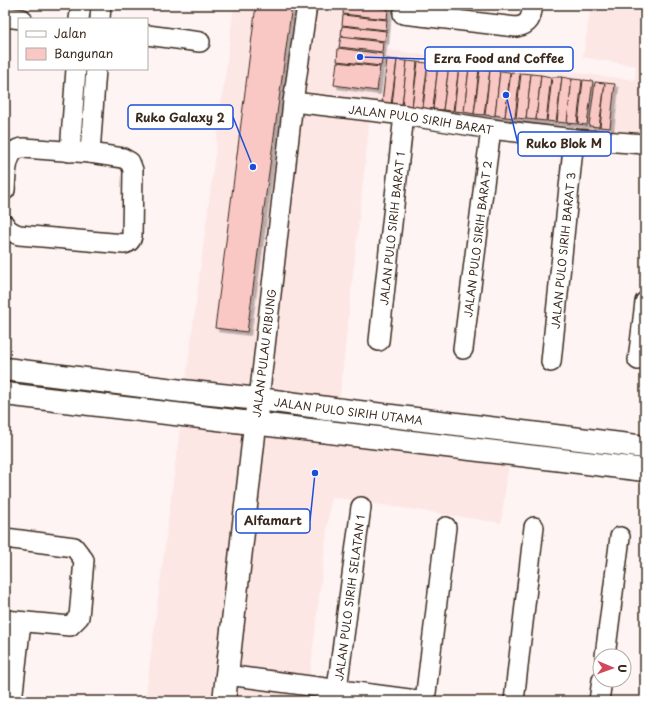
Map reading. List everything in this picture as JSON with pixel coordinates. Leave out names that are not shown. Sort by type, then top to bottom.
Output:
[{"type":"main road","name":"JALAN PULO SIRIH UTAMA","points":[[5,369],[645,447]]},
{"type":"main road","points":[[179,414],[182,391]]},
{"type":"main road","points":[[5,394],[645,470]]},
{"type":"main road","name":"JALAN PULAU RIBUNG","points":[[224,701],[259,399]]},
{"type":"main road","points":[[330,433],[334,409]]},
{"type":"street","points":[[79,18],[81,5]]},
{"type":"street","points":[[100,18],[101,5]]},
{"type":"street","name":"JALAN PULAU RIBUNG","points":[[259,399],[293,102],[307,5]]},
{"type":"street","points":[[402,14],[438,11],[521,26],[526,24],[530,19],[533,5]]},
{"type":"street","points":[[5,17],[18,19]]},
{"type":"street","points":[[148,35],[200,42]]},
{"type":"street","points":[[70,152],[76,70]]},
{"type":"street","points":[[90,153],[96,70]]},
{"type":"street","name":"JALAN PULO SIRIH BARAT","points":[[293,102],[404,115],[491,129],[574,139],[645,144]]},
{"type":"street","name":"JALAN PULO SIRIH BARAT 1","points":[[379,341],[404,115]]},
{"type":"street","name":"JALAN PULO SIRIH BARAT 2","points":[[463,349],[491,129]]},
{"type":"street","name":"JALAN PULO SIRIH BARAT 3","points":[[551,362],[574,139]]},
{"type":"street","points":[[5,190],[9,156],[18,149],[24,148],[90,153],[123,158],[130,162],[133,170],[132,236],[130,241],[127,243],[124,244],[19,235],[12,233],[5,225]]},
{"type":"street","points":[[638,360],[645,302]]},
{"type":"street","name":"JALAN PULO SIRIH SELATAN 1","points":[[337,689],[361,507]]},
{"type":"street","points":[[227,675],[424,701],[446,527]]},
{"type":"street","points":[[514,701],[534,527]]},
{"type":"street","points":[[606,648],[620,537]]},
{"type":"street","points":[[5,538],[74,547],[84,560],[79,616],[70,626],[11,621]]},
{"type":"street","points":[[5,641],[11,621]]},
{"type":"street","points":[[11,621],[12,701]]},
{"type":"street","points":[[599,701],[601,688]]},
{"type":"shaded area","points":[[234,5],[393,5],[388,50],[635,80],[636,66],[583,57],[591,5],[645,5],[645,144],[370,118],[339,404],[513,431],[501,523],[331,497],[308,691],[323,693],[322,701],[145,701]]},
{"type":"building","points":[[256,5],[292,5],[247,332],[215,328]]},
{"type":"building","points":[[344,5],[388,9],[387,19],[343,14]]},
{"type":"building","points":[[360,5],[389,5],[388,8]]},
{"type":"building","points":[[343,15],[387,20],[386,30],[342,25]]},
{"type":"building","points":[[342,26],[386,31],[385,41],[341,36]]},
{"type":"building","points":[[341,37],[383,42],[382,52],[339,47]]},
{"type":"building","points":[[338,48],[383,54],[381,66],[337,61]]},
{"type":"building","points":[[387,59],[397,60],[391,105],[382,103]]},
{"type":"building","points":[[397,60],[407,61],[402,106],[392,105]]},
{"type":"building","points":[[407,61],[417,62],[412,107],[402,106]]},
{"type":"building","points":[[337,62],[380,67],[377,91],[334,85]]},
{"type":"building","points":[[418,62],[428,63],[422,108],[412,107]]},
{"type":"building","points":[[428,63],[438,65],[433,109],[423,108]]},
{"type":"building","points":[[438,65],[449,66],[443,110],[433,109]]},
{"type":"building","points":[[449,66],[459,67],[453,111],[443,110]]},
{"type":"building","points":[[459,67],[469,68],[464,112],[454,111]]},
{"type":"building","points":[[469,68],[479,69],[474,114],[464,112]]},
{"type":"building","points":[[480,69],[490,70],[484,115],[474,114]]},
{"type":"building","points":[[490,70],[500,71],[495,116],[485,115]]},
{"type":"building","points":[[500,71],[510,72],[505,117],[495,115]]},
{"type":"building","points":[[511,72],[520,73],[515,118],[505,117]]},
{"type":"building","points":[[521,73],[531,74],[526,119],[516,118]]},
{"type":"building","points":[[531,74],[541,75],[536,120],[526,119]]},
{"type":"building","points":[[541,75],[551,77],[546,121],[536,120]]},
{"type":"building","points":[[552,77],[562,77],[556,122],[547,121]]},
{"type":"building","points":[[562,77],[572,79],[567,123],[557,122]]},
{"type":"building","points":[[572,79],[582,80],[577,124],[567,123]]},
{"type":"building","points":[[583,80],[593,81],[587,125],[578,124]]},
{"type":"building","points":[[595,82],[605,83],[599,127],[589,126]]},
{"type":"building","points":[[605,83],[615,84],[610,128],[600,127]]},
{"type":"place","name":"Ezra Food and Coffee","points":[[360,57]]},
{"type":"place","name":"Ruko Blok M","points":[[506,95]]},
{"type":"place","name":"Ruko Galaxy 2","points":[[253,167]]},
{"type":"place","name":"Alfamart","points":[[315,473]]}]
